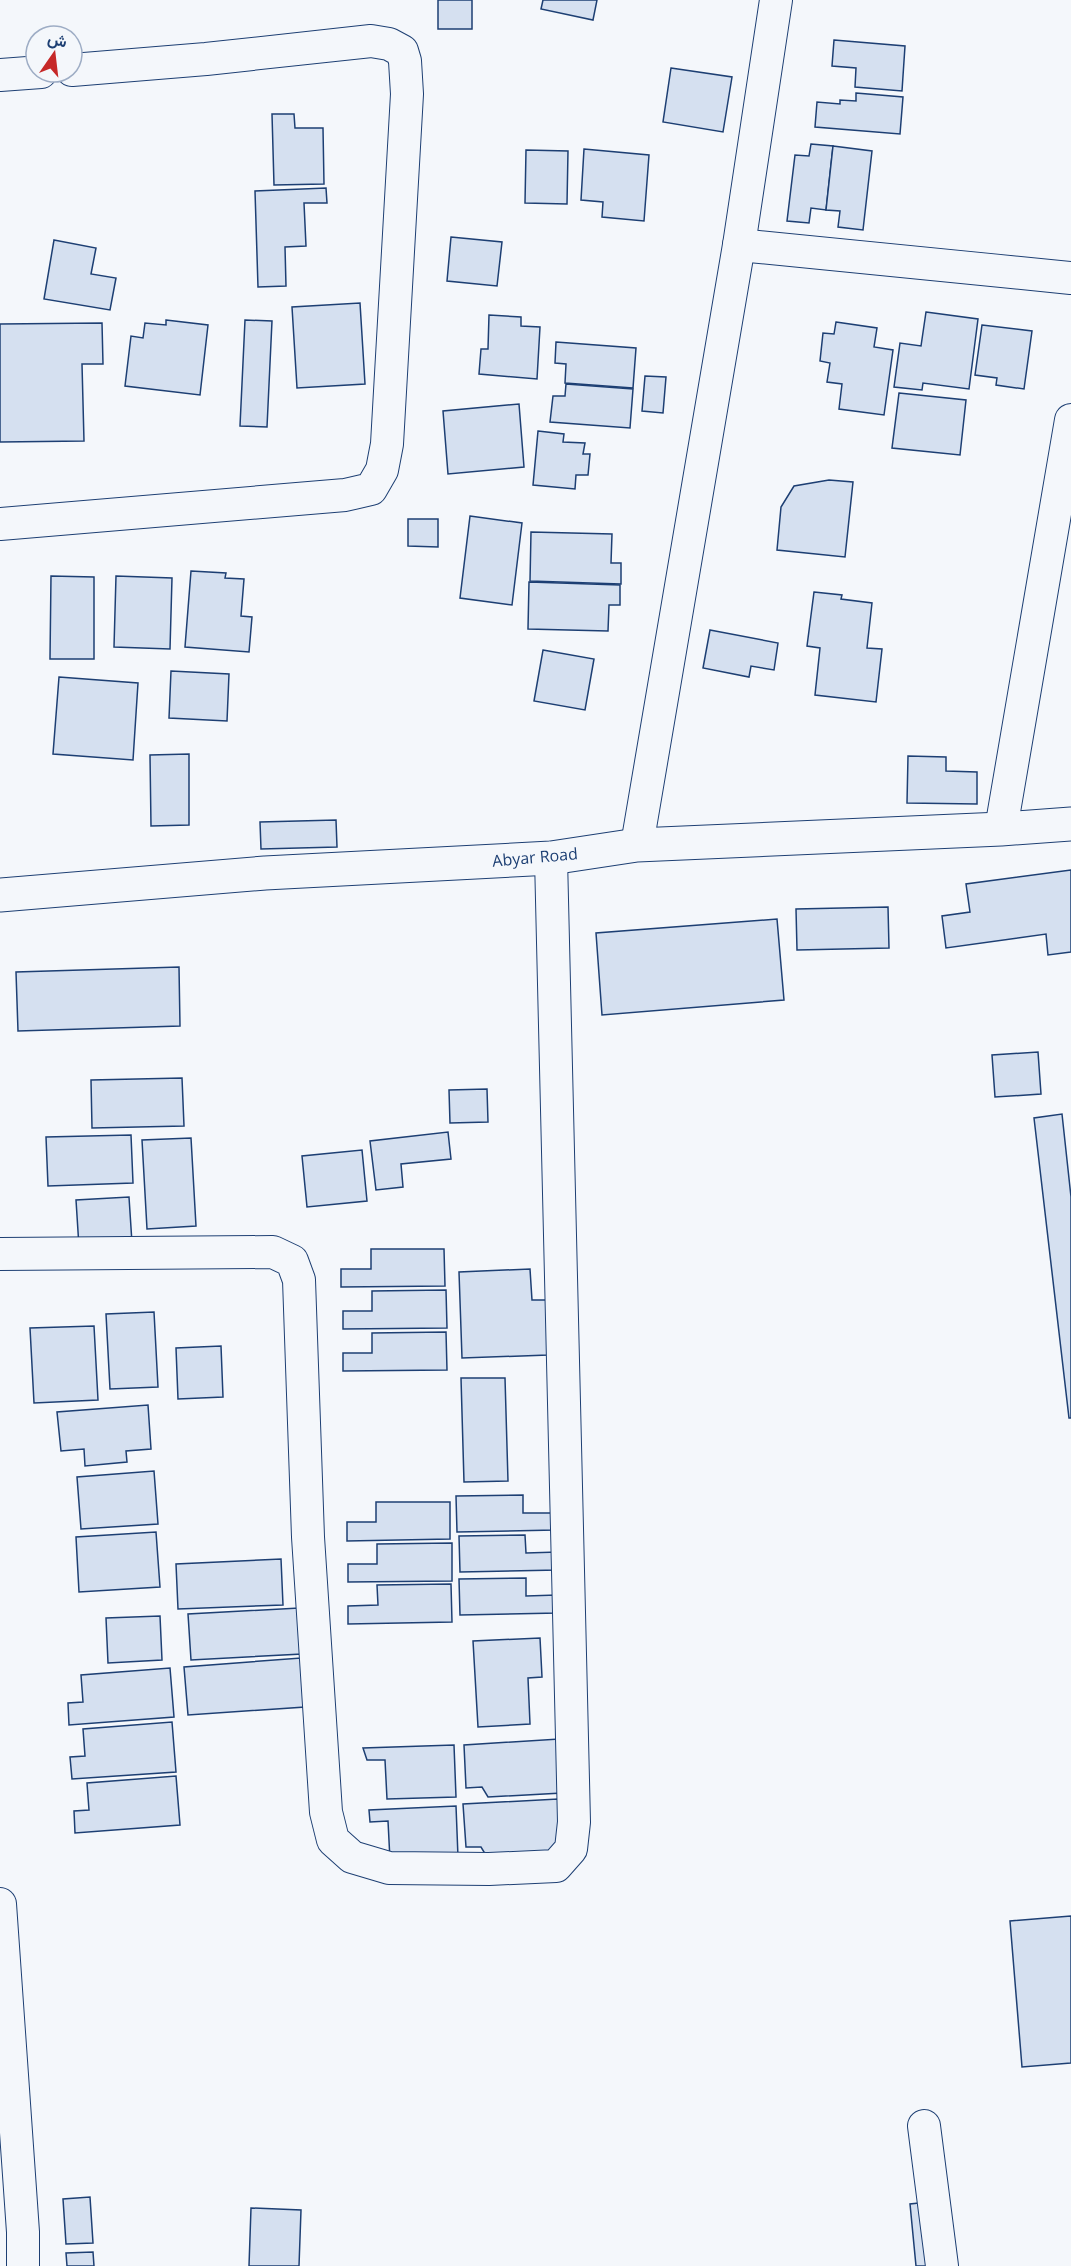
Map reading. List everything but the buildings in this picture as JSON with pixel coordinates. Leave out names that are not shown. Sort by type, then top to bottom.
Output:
[{"type":"main road","name":"Abyar Road","points":[[0,895],[265,873],[551,858],[637,845],[1071,824]]},
{"type":"street","points":[[637,845],[739,244],[776,0]]},
{"type":"street","points":[[0,524],[345,495],[371,489],[382,470],[387,444],[406,102],[405,60],[402,51],[389,44],[371,41],[206,59],[84,69]]},
{"type":"street","points":[[0,75],[24,73]]},
{"type":"street","points":[[739,244],[1071,278]]},
{"type":"street","points":[[1001,829],[1071,420]]},
{"type":"street","points":[[0,1254],[273,1252],[292,1261],[299,1280],[308,1537],[326,1812],[333,1840],[352,1857],[389,1868],[489,1869],[556,1866],[571,1849],[574,1822],[551,858]]},
{"type":"street","points":[[0,1904],[23,2232],[23,2266]]},
{"type":"street","points":[[924,2126],[942,2266]]}]
